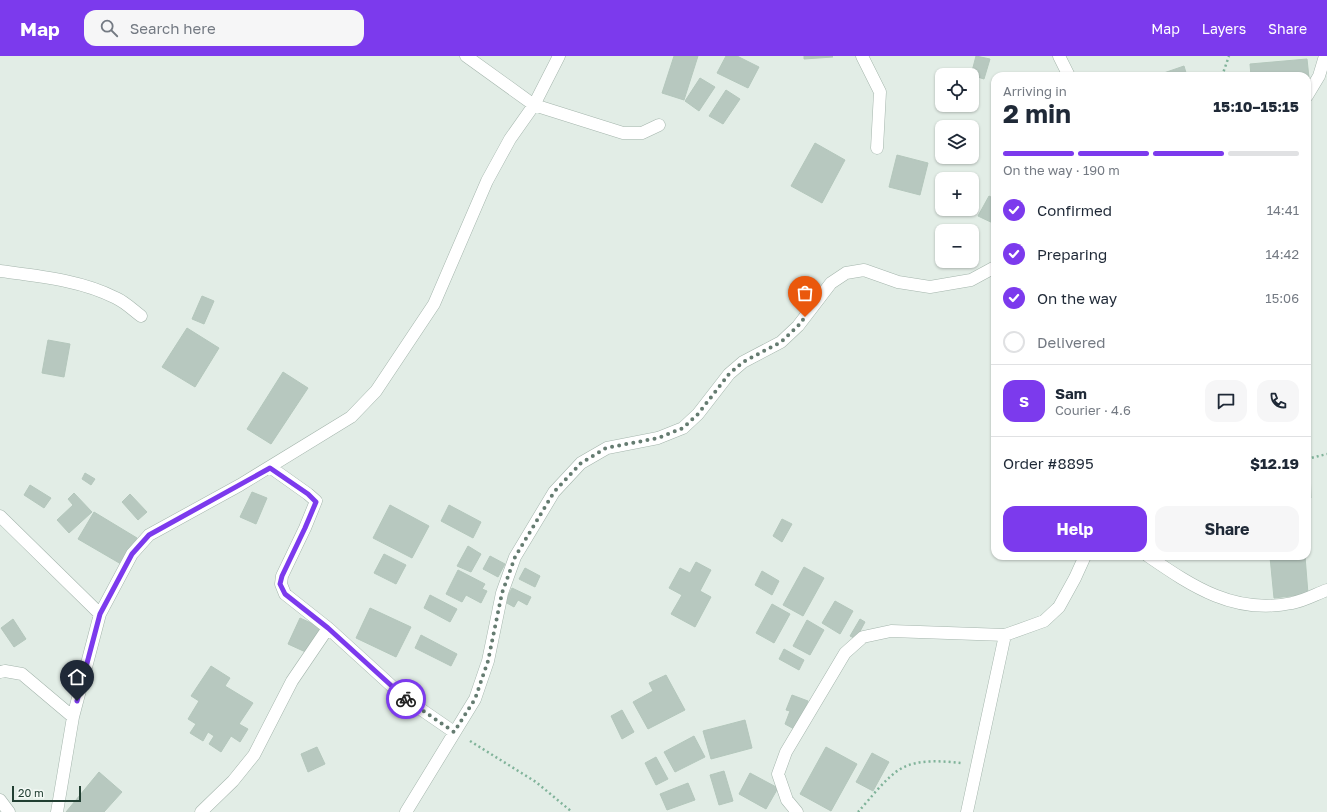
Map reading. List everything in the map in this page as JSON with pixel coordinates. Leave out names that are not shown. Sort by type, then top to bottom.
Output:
[{"type":"street","points":[[466,56],[534,105],[623,133],[642,133],[659,125]]},
{"type":"street","points":[[57,812],[73,717],[100,614],[132,554],[149,535],[270,468],[351,417],[376,391],[434,304],[487,181],[510,139],[534,105],[559,56]]},
{"type":"street","points":[[862,56],[880,92],[876,148]]},
{"type":"street","points":[[1059,56],[1067,72]]},
{"type":"street","points":[[1311,89],[1319,76],[1325,56]]},
{"type":"street","points":[[406,812],[475,699],[488,661],[502,593],[515,557],[554,492],[581,463],[606,448],[658,438],[683,428],[698,414],[729,374],[743,362],[781,342],[798,326],[831,283],[846,273],[864,270],[898,282],[930,287],[971,280],[991,269]]},
{"type":"street","points":[[0,272],[48,278],[86,287],[117,298],[141,316]]},
{"type":"street","points":[[270,468],[308,494],[316,502],[282,576],[280,584],[285,594],[328,628],[406,699],[454,732]]},
{"type":"street","points":[[0,516],[100,614]]},
{"type":"street","points":[[797,812],[787,800],[778,774],[786,752],[845,653],[864,637],[891,631],[1005,635],[1044,622],[1059,607],[1075,578],[1082,560]]},
{"type":"street","points":[[1154,560],[1205,592],[1235,603],[1266,607],[1294,603],[1327,590]]},
{"type":"street","points":[[201,812],[233,781],[254,755],[292,681],[328,628]]},
{"type":"street","points":[[967,812],[1005,635]]},
{"type":"street","points":[[0,672],[5,671],[22,674],[73,717]]},
{"type":"street","points":[[0,800],[9,812]]},
{"type":"path","points":[[1223,72],[1229,56]]},
{"type":"path","points":[[1311,458],[1327,454]]},
{"type":"path","points":[[454,732],[536,782],[572,812]]},
{"type":"path","points":[[858,812],[902,768],[918,762],[946,762],[978,766]]},
{"type":"building","points":[[674,56],[698,56],[684,100],[662,93]]},
{"type":"building","points":[[726,56],[737,56],[759,67],[748,88],[717,73]]},
{"type":"building","points":[[804,56],[832,56],[833,57],[804,59]]},
{"type":"building","points":[[976,56],[990,59],[984,79],[979,77],[979,68],[973,68]]},
{"type":"building","points":[[1307,59],[1308,72],[1251,72],[1250,64]]},
{"type":"building","points":[[1184,66],[1186,72],[1167,72]]},
{"type":"building","points":[[700,78],[715,87],[699,111],[685,101]]},
{"type":"building","points":[[726,90],[740,99],[723,124],[709,116]]},
{"type":"building","points":[[815,143],[845,160],[822,203],[791,186]]},
{"type":"building","points":[[897,155],[928,163],[920,195],[889,187]]},
{"type":"building","points":[[989,196],[991,197],[991,222],[978,216]]},
{"type":"building","points":[[202,296],[214,301],[204,324],[192,319]]},
{"type":"building","points":[[187,328],[219,348],[195,387],[162,367]]},
{"type":"building","points":[[48,340],[70,344],[64,377],[42,373]]},
{"type":"building","points":[[283,372],[308,388],[271,444],[247,429]]},
{"type":"building","points":[[85,473],[95,479],[91,485],[82,479]]},
{"type":"building","points":[[30,485],[51,498],[44,508],[24,495]]},
{"type":"building","points":[[252,492],[267,498],[256,524],[240,517]]},
{"type":"building","points":[[74,493],[92,512],[69,533],[57,520],[73,505],[68,499]]},
{"type":"building","points":[[130,494],[147,512],[138,520],[122,502]]},
{"type":"building","points":[[390,505],[429,526],[412,558],[373,538]]},
{"type":"building","points":[[449,505],[481,522],[473,538],[441,521]]},
{"type":"building","points":[[94,512],[137,538],[121,564],[78,539]]},
{"type":"building","points":[[782,519],[792,524],[782,542],[773,536]]},
{"type":"building","points":[[468,546],[481,554],[471,572],[457,566]]},
{"type":"building","points":[[384,554],[406,565],[396,584],[374,573]]},
{"type":"building","points":[[490,556],[505,564],[498,577],[483,569]]},
{"type":"building","points":[[1270,560],[1305,560],[1308,594],[1274,598]]},
{"type":"building","points":[[696,562],[711,570],[700,591],[711,597],[695,627],[671,614],[682,595],[669,588],[680,568],[690,573]]},
{"type":"building","points":[[804,567],[824,578],[803,616],[783,605]]},
{"type":"building","points":[[525,568],[540,576],[535,587],[519,579]]},
{"type":"building","points":[[458,570],[485,584],[482,589],[487,591],[481,603],[466,595],[462,602],[446,594]]},
{"type":"building","points":[[762,571],[779,581],[772,595],[755,585]]},
{"type":"building","points":[[512,588],[531,597],[527,605],[518,600],[514,607],[505,602]]},
{"type":"building","points":[[430,595],[457,609],[450,622],[424,608]]},
{"type":"building","points":[[835,601],[853,611],[840,634],[822,623]]},
{"type":"building","points":[[772,604],[790,614],[774,643],[756,633]]},
{"type":"building","points":[[370,608],[411,627],[396,657],[356,638]]},
{"type":"building","points":[[300,618],[322,628],[310,654],[288,644]]},
{"type":"building","points":[[13,619],[26,639],[14,647],[1,628]]},
{"type":"building","points":[[860,619],[865,622],[856,639],[850,636]]},
{"type":"building","points":[[807,620],[824,630],[810,655],[793,646]]},
{"type":"building","points":[[421,635],[457,654],[451,666],[415,648]]},
{"type":"building","points":[[784,649],[804,660],[799,670],[779,659]]},
{"type":"building","points":[[211,666],[230,678],[225,686],[253,703],[239,724],[248,729],[240,742],[231,736],[221,752],[209,744],[214,736],[208,732],[203,741],[190,733],[196,724],[188,719],[199,701],[191,696]]},
{"type":"building","points":[[666,675],[685,710],[648,729],[633,702],[653,691],[649,683]]},
{"type":"building","points":[[792,695],[808,701],[796,730],[785,724],[790,711],[786,710]]},
{"type":"building","points":[[622,710],[634,732],[622,739],[611,716]]},
{"type":"building","points":[[745,720],[752,748],[711,759],[703,731]]},
{"type":"building","points":[[694,736],[705,757],[675,772],[664,752]]},
{"type":"building","points":[[317,747],[325,764],[308,772],[301,754]]},
{"type":"building","points":[[826,747],[857,764],[831,811],[800,794]]},
{"type":"building","points":[[872,753],[889,762],[873,791],[856,782]]},
{"type":"building","points":[[656,757],[668,779],[656,785],[645,763]]},
{"type":"building","points":[[724,771],[733,801],[719,805],[710,775]]},
{"type":"building","points":[[99,772],[122,792],[104,812],[66,812]]},
{"type":"building","points":[[750,773],[778,788],[766,809],[739,794]]},
{"type":"building","points":[[688,783],[695,800],[667,810],[660,794]]},
{"type":"way so far","points":[[406,699],[454,732],[475,699],[488,661],[502,593],[515,557],[554,492],[581,463],[606,448],[658,438],[683,428],[698,414],[729,374],[743,362],[781,342],[805,317]]},
{"type":"route","points":[[77,701],[100,614],[118,577],[132,554],[149,535],[170,522],[270,468],[314,498],[316,502],[282,576],[280,584],[285,594],[328,628],[406,699]]}]
